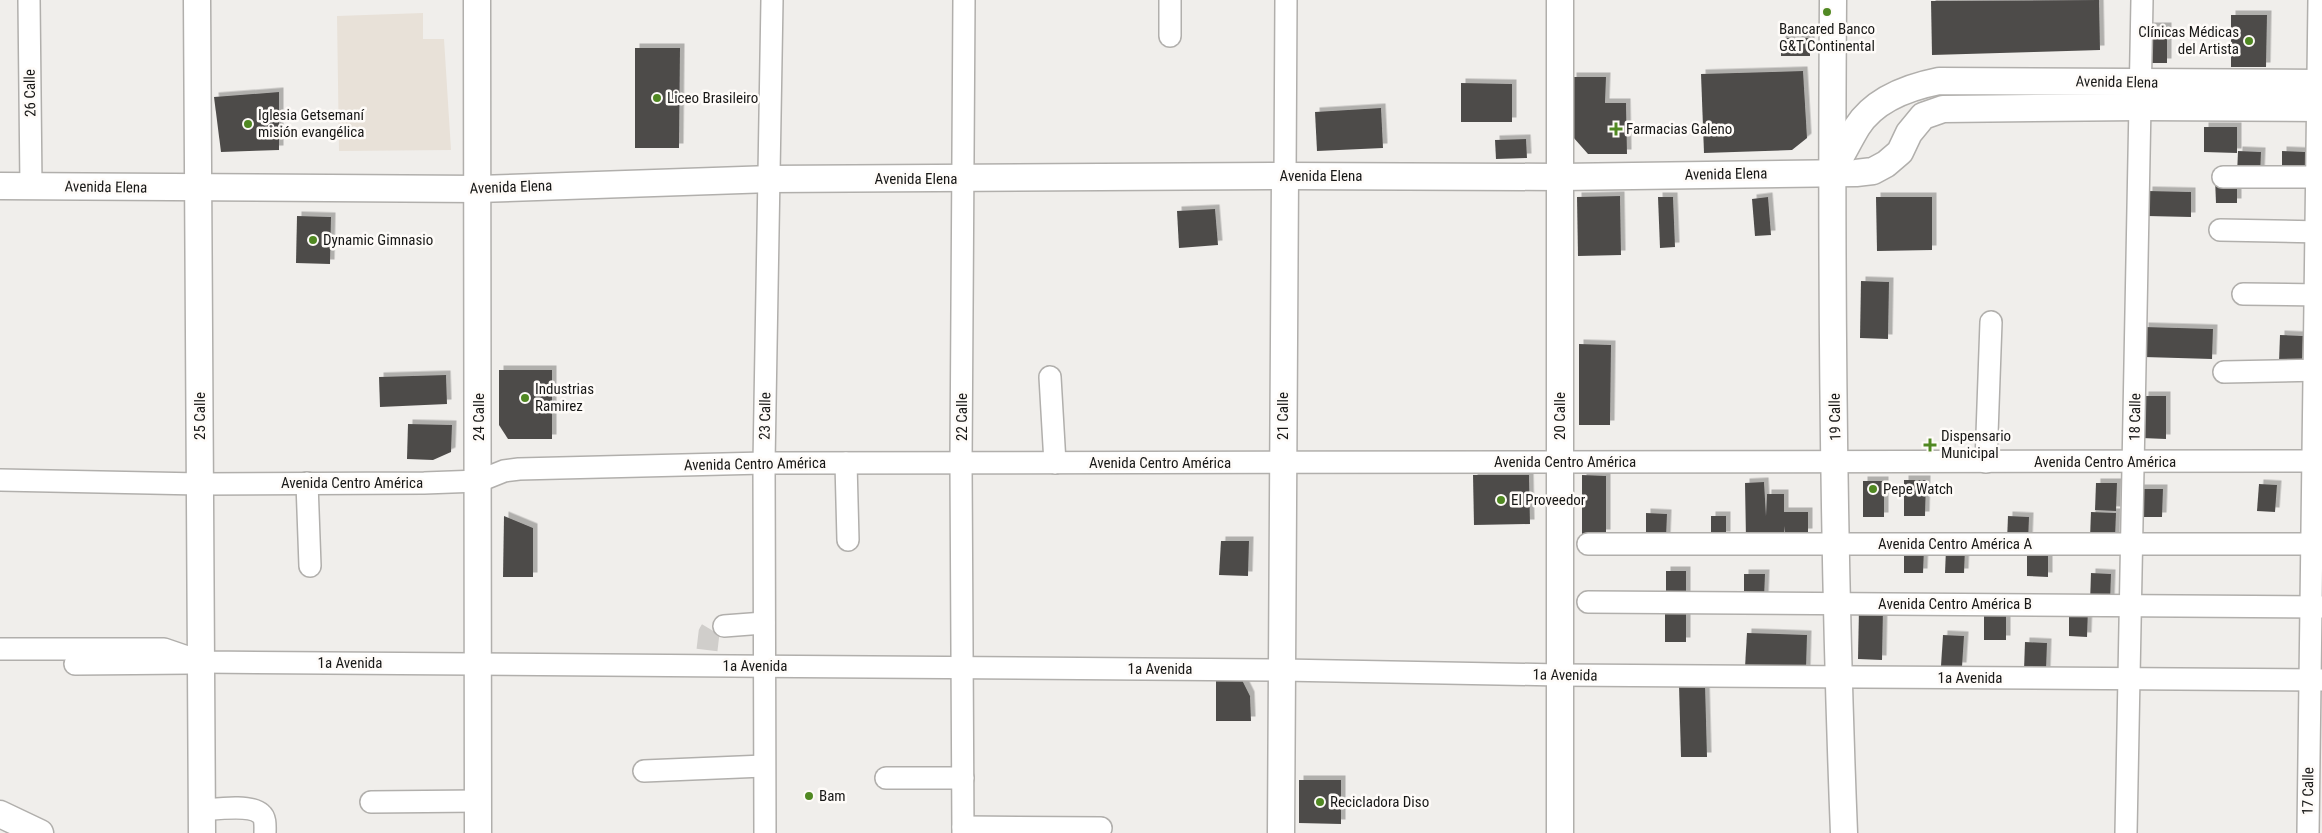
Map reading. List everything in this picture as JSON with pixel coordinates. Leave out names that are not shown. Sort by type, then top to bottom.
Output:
[{"type":"main road","name":"25 Calle","points":[[197,0],[202,821]]},
{"type":"main road","name":"24 Calle","points":[[477,0],[480,664],[478,833]]},
{"type":"main road","name":"20 Calle","points":[[1560,0],[1560,833]]},
{"type":"main road","name":"19 Calle","points":[[1833,0],[1832,172],[1836,544],[1838,678],[1844,833]]},
{"type":"main road","name":"Avenida Elena","points":[[1832,172],[1857,127],[1870,113],[1900,93],[1919,85],[1939,81],[1963,80],[2140,94],[2320,96]]},
{"type":"main road","name":"Avenida Elena","points":[[0,186],[478,189],[768,179],[1285,176],[1560,177],[1873,171],[1886,164],[1900,152],[1909,133],[1923,116],[1943,109],[2140,94]]},
{"type":"main road","name":"21 Calle","points":[[1281,833],[1285,176]]},
{"type":"main road","points":[[0,814],[40,833]]},
{"type":"street","name":"26 Calle","points":[[29,0],[31,186]]},
{"type":"street","name":"23 Calle","points":[[764,833],[764,463],[772,0]]},
{"type":"street","name":"22 Calle","points":[[963,830],[961,463],[964,0]]},
{"type":"street","points":[[1170,0],[1170,36]]},
{"type":"street","name":"21 Calle","points":[[1285,176],[1286,0]]},
{"type":"street","name":"18 Calle","points":[[2126,833],[2142,0]]},
{"type":"street","name":"17 Calle","points":[[2308,833],[2316,680],[2317,607],[2320,177],[2319,0]]},
{"type":"street","points":[[2223,177],[2320,177]]},
{"type":"street","points":[[2220,230],[2319,231]]},
{"type":"street","points":[[2243,294],[2319,294]]},
{"type":"street","points":[[1986,462],[1991,322]]},
{"type":"street","points":[[2224,372],[2318,370]]},
{"type":"street","points":[[1050,376],[1056,463]]},
{"type":"street","name":"Avenida Centro América","points":[[0,480],[200,484],[479,481],[504,471],[519,469],[764,463],[2318,461]]},
{"type":"street","points":[[846,463],[848,540]]},
{"type":"street","points":[[307,483],[310,566]]},
{"type":"street","name":"Avenida Centro América A","points":[[1588,544],[2317,544]]},
{"type":"street","name":"Avenida Centro América B","points":[[1588,602],[2317,607]]},
{"type":"street","points":[[724,626],[764,623]]},
{"type":"street","name":"1a Avenida","points":[[0,648],[164,649],[202,662],[480,664],[707,658],[764,666],[1282,670],[1838,678],[2316,680]]},
{"type":"street","points":[[0,663],[164,665],[202,662]]},
{"type":"street","points":[[644,771],[764,766]]},
{"type":"street","points":[[886,778],[963,778]]},
{"type":"street","points":[[371,802],[479,801]]},
{"type":"street","points":[[202,821],[244,808],[255,810],[262,814],[265,820],[265,833]]},
{"type":"street","points":[[963,830],[1101,828]]},
{"type":"shaded area","points":[[423,13],[423,39],[444,39],[451,150],[339,151],[337,16]]},
{"type":"building","points":[[2099,0],[2100,50],[1932,55],[1931,1]]},
{"type":"building","name":"Clínicas Médicas del Artista","points":[[2231,15],[2267,15],[2266,67],[2231,67]]},
{"type":"building","points":[[2145,27],[2167,27],[2167,63],[2145,63]]},
{"type":"building","points":[[1781,38],[1810,38],[1810,56],[1781,56]]},
{"type":"building","name":"Liceo Brasileiro","points":[[635,48],[680,48],[679,148],[635,148]]},
{"type":"building","points":[[1803,71],[1807,138],[1792,150],[1704,153],[1701,74]]},
{"type":"building","points":[[1572,77],[1606,77],[1605,103],[1626,103],[1627,154],[1588,154],[1573,137]]},
{"type":"building","points":[[1461,83],[1512,84],[1512,122],[1461,122]]},
{"type":"building","name":"Iglesia Getsemaní misión evangélica","points":[[279,92],[279,150],[221,152],[214,97]]},
{"type":"building","points":[[1381,108],[1383,148],[1317,151],[1315,112]]},
{"type":"building","points":[[2204,127],[2237,127],[2237,153],[2204,152]]},
{"type":"building","points":[[1526,139],[1527,158],[1496,159],[1495,140]]},
{"type":"building","points":[[2238,151],[2261,152],[2260,176],[2237,175]]},
{"type":"building","points":[[2282,151],[2306,152],[2306,173],[2282,172]]},
{"type":"building","points":[[2215,179],[2237,179],[2237,203],[2216,203]]},
{"type":"building","points":[[2148,191],[2191,192],[2191,217],[2147,216]]},
{"type":"building","points":[[1620,196],[1621,255],[1578,256],[1577,197]]},
{"type":"building","points":[[1658,197],[1673,197],[1675,247],[1660,248]]},
{"type":"building","points":[[1768,197],[1771,235],[1755,236],[1752,199]]},
{"type":"building","points":[[1876,197],[1932,197],[1932,250],[1877,251]]},
{"type":"building","points":[[1215,209],[1218,245],[1179,248],[1177,211]]},
{"type":"building","name":"Dynamic Gimnasio","points":[[297,216],[331,217],[330,264],[296,263]]},
{"type":"building","points":[[1861,281],[1889,282],[1888,339],[1860,338]]},
{"type":"building","points":[[2144,327],[2213,329],[2212,359],[2144,357]]},
{"type":"building","points":[[2280,335],[2303,336],[2302,362],[2279,362]]},
{"type":"building","points":[[1579,344],[1611,345],[1610,425],[1579,425]]},
{"type":"building","name":"Industrias Ramirez","points":[[499,370],[552,370],[552,439],[508,439],[499,425]]},
{"type":"building","points":[[446,375],[447,404],[380,407],[379,377]]},
{"type":"building","points":[[2144,396],[2166,396],[2166,439],[2142,438]]},
{"type":"building","points":[[408,424],[452,425],[451,452],[433,460],[407,459]]},
{"type":"building","name":"El Proveedor","points":[[1473,475],[1529,475],[1530,524],[1474,525]]},
{"type":"building","points":[[1582,475],[1606,476],[1606,534],[1582,534]]},
{"type":"building","points":[[1904,480],[1926,480],[1925,516],[1904,516]]},
{"type":"building","points":[[1863,481],[1884,481],[1884,517],[1863,517]]},
{"type":"building","points":[[1764,482],[1766,516],[1767,494],[1784,494],[1784,512],[1808,512],[1808,533],[1785,534],[1784,526],[1784,538],[1746,539],[1745,483]]},
{"type":"building","points":[[2096,483],[2117,483],[2116,511],[2095,510]]},
{"type":"building","points":[[2259,484],[2277,485],[2275,512],[2257,511]]},
{"type":"building","points":[[2139,489],[2163,489],[2162,517],[2139,517]]},
{"type":"building","points":[[2091,512],[2116,513],[2115,539],[2090,538]]},
{"type":"building","points":[[1646,513],[1667,514],[1666,538],[1646,537]]},
{"type":"building","points":[[504,516],[533,528],[533,577],[503,577]]},
{"type":"building","points":[[1711,516],[1726,516],[1726,536],[1711,536]]},
{"type":"building","points":[[2008,516],[2029,517],[2028,543],[2007,541]]},
{"type":"building","points":[[1221,541],[1249,541],[1248,576],[1219,575]]},
{"type":"building","points":[[1904,549],[1924,549],[1923,573],[1904,573]]},
{"type":"building","points":[[1946,549],[1965,549],[1964,573],[1945,573]]},
{"type":"building","points":[[2027,549],[2048,549],[2048,577],[2027,576]]},
{"type":"building","points":[[1666,571],[1686,571],[1686,597],[1666,596]]},
{"type":"building","points":[[2091,573],[2111,574],[2110,603],[2090,603]]},
{"type":"building","points":[[1744,574],[1765,574],[1764,599],[1744,599]]},
{"type":"building","points":[[1859,608],[1883,609],[1882,660],[1858,659]]},
{"type":"building","points":[[2069,609],[2088,609],[2087,637],[2069,636]]},
{"type":"building","points":[[1984,610],[2006,610],[2006,640],[1984,640]]},
{"type":"building","points":[[1686,612],[1686,642],[1665,642],[1665,613]]},
{"type":"building","points":[[1747,633],[1807,635],[1806,670],[1745,667]]},
{"type":"building","points":[[1943,635],[1964,636],[1962,667],[1941,666]]},
{"type":"building","points":[[2025,642],[2047,643],[2046,671],[2024,670]]},
{"type":"building","points":[[1241,678],[1250,696],[1251,721],[1216,721],[1216,679]]},
{"type":"building","points":[[1705,684],[1707,757],[1681,757],[1679,685]]},
{"type":"building","name":"Recicladora Diso","points":[[1299,780],[1341,780],[1341,824],[1299,823]]},
{"type":"tunnel","points":[[707,650],[709,633],[712,628],[724,626]]},
{"type":"place","name":"Bancared Banco G&T Continental","points":[[1827,12]]},
{"type":"place","name":"Clínicas Médicas del Artista","points":[[2249,41]]},
{"type":"place","name":"Liceo Brasileiro","points":[[657,98]]},
{"type":"place","name":"Iglesia Getsemaní misión evangélica","points":[[248,124]]},
{"type":"place","name":"Farmacias Galeno","points":[[1616,129]]},
{"type":"place","name":"Dynamic Gimnasio","points":[[313,240]]},
{"type":"place","name":"Industrias Ramirez","points":[[525,398]]},
{"type":"place","name":"Dispensario Municipal","points":[[1930,445]]},
{"type":"place","name":"Pepe Watch","points":[[1873,489]]},
{"type":"place","name":"El Proveedor","points":[[1501,500]]},
{"type":"place","name":"Bam","points":[[809,796]]},
{"type":"place","name":"Recicladora Diso","points":[[1320,802]]}]
